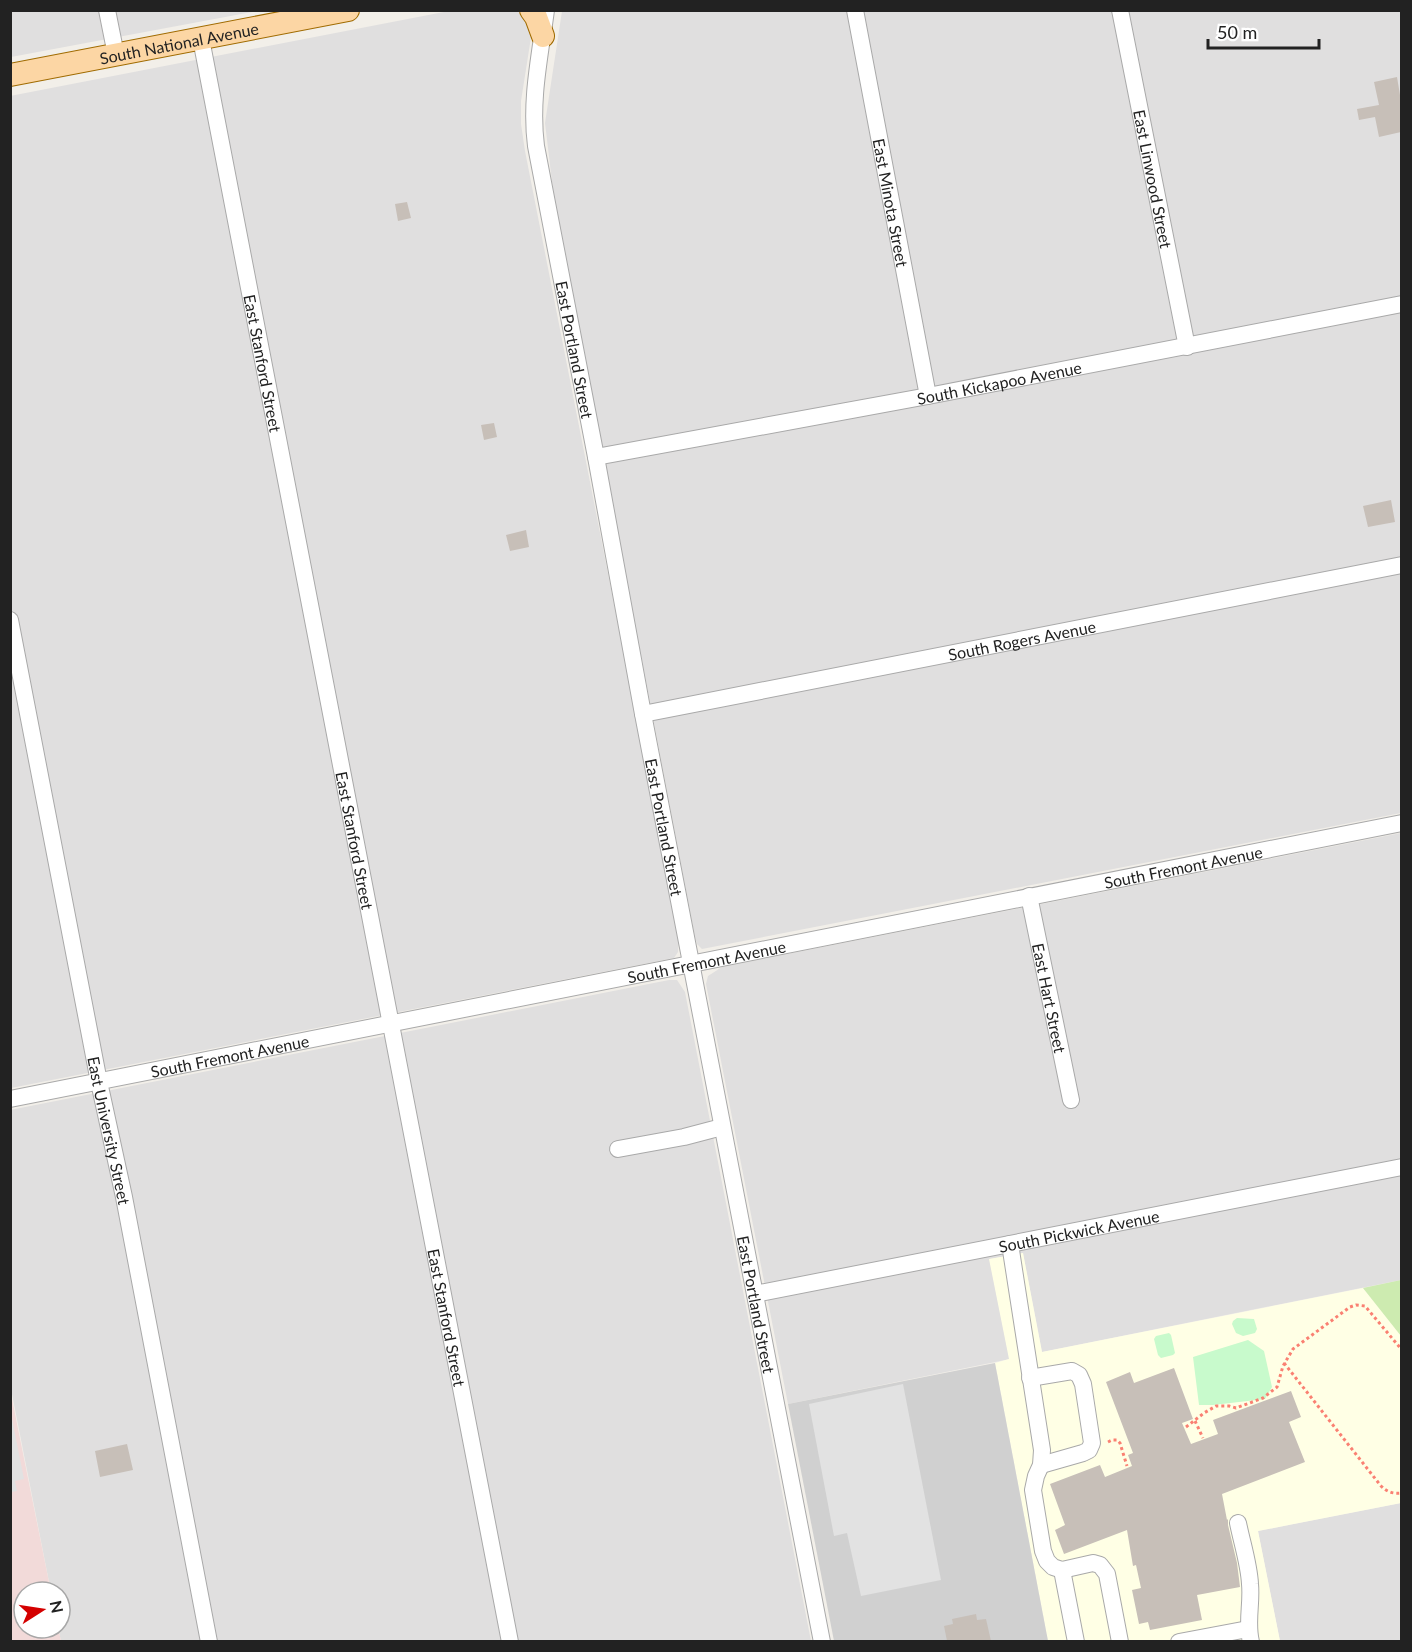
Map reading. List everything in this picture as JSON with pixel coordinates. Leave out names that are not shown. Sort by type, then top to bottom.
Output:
[{"type":"main road","points":[[531,10],[543,36]]},
{"type":"main road","name":"South National Avenue","points":[[10,75],[340,11]]},
{"type":"street","points":[[107,10],[116,55]]},
{"type":"street","name":"East Portland Street","points":[[546,10],[535,83],[534,130],[642,714],[822,1641]]},
{"type":"street","name":"East Minota Street","points":[[855,10],[928,396]]},
{"type":"street","name":"East Linwood Street","points":[[1120,10],[1187,347]]},
{"type":"street","name":"East Stanford Street","points":[[201,39],[510,1641]]},
{"type":"street","name":"South Kickapoo Avenue","points":[[596,457],[1187,347],[1401,304]]},
{"type":"street","name":"South Rogers Avenue","points":[[642,714],[1401,565]]},
{"type":"street","name":"East University Street","points":[[10,620],[209,1641]]},
{"type":"street","name":"South Fremont Avenue","points":[[10,1099],[1401,823]]},
{"type":"street","name":"East Hart Street","points":[[1029,896],[1071,1100]]},
{"type":"street","points":[[618,1149],[684,1137],[722,1127]]},
{"type":"street","name":"South Pickwick Avenue","points":[[755,1294],[1401,1167]]},
{"type":"street","points":[[1010,1244],[1042,1450],[1041,1465],[1033,1490],[1043,1551],[1047,1561],[1053,1567],[1062,1570],[1093,1563],[1100,1565],[1107,1574],[1120,1641]]},
{"type":"street","points":[[1030,1378],[1072,1371],[1079,1375],[1083,1384],[1092,1443],[1089,1450],[1083,1453],[1041,1465]]},
{"type":"street","points":[[1179,1641],[1249,1635],[1250,1584],[1238,1523]]},
{"type":"street","points":[[1062,1570],[1076,1641]]},
{"type":"path","points":[[1186,1427],[1216,1406],[1236,1408],[1263,1398],[1277,1387],[1284,1363],[1293,1349],[1342,1312],[1356,1305],[1365,1306],[1401,1350]]},
{"type":"path","points":[[1284,1363],[1381,1486],[1392,1493],[1401,1493]]},
{"type":"path","points":[[1196,1421],[1203,1438]]},
{"type":"shaded area","points":[[521,10],[532,31],[521,101],[521,124],[525,151],[679,935],[678,952],[674,958],[11,1088],[10,96],[449,11]]},
{"type":"shaded area","points":[[11,11],[257,11],[11,57]]},
{"type":"shaded area","points":[[562,11],[1401,11],[1401,813],[702,949],[695,937],[555,207],[545,123]]},
{"type":"shaded area","points":[[1401,833],[1401,1280],[1042,1352],[1023,1253],[990,1259],[1010,1359],[788,1404],[706,984],[708,976],[722,967]]},
{"type":"shaded area","points":[[677,980],[685,992],[811,1641],[61,1641],[72,1640],[72,1580],[49,1580],[11,1389],[10,1110]]},
{"type":"shaded area","points":[[1023,1253],[1042,1352],[1363,1288],[1401,1335],[1401,1503],[1258,1531],[1280,1641],[1048,1641],[995,1363],[1009,1359],[989,1259]]},
{"type":"shaded area","points":[[995,1363],[1048,1641],[834,1641],[788,1404]]},
{"type":"shaded area","points":[[903,1384],[941,1580],[861,1596],[847,1533],[834,1536],[809,1404]]},
{"type":"shaded area","points":[[10,1389],[49,1580],[12,1580],[12,1640],[61,1641],[11,1641]]},
{"type":"shaded area","points":[[11,1414],[24,1479],[15,1481],[17,1491],[11,1492]]},
{"type":"shaded area","points":[[1401,1503],[1401,1641],[1280,1641],[1258,1531]]},
{"type":"green space","points":[[1402,1280],[1401,1336],[1363,1288]]},
{"type":"green space","points":[[1237,1318],[1254,1319],[1257,1329],[1255,1333],[1243,1336],[1236,1333],[1232,1324]]},
{"type":"green space","points":[[1169,1333],[1175,1353],[1161,1358],[1154,1339],[1156,1336]]},
{"type":"green space","points":[[1248,1340],[1264,1351],[1272,1387],[1265,1399],[1199,1405],[1193,1357]]},
{"type":"building","points":[[1397,77],[1401,101],[1401,132],[1379,137],[1375,117],[1359,120],[1357,109],[1379,105],[1374,82]]},
{"type":"building","points":[[407,202],[411,218],[398,221],[395,204]]},
{"type":"building","points":[[494,423],[497,437],[484,440],[481,425]]},
{"type":"building","points":[[1391,500],[1395,522],[1368,527],[1363,506]]},
{"type":"building","points":[[526,530],[529,547],[510,551],[506,535]]},
{"type":"building","points":[[1174,1368],[1193,1419],[1182,1423],[1191,1444],[1218,1434],[1213,1420],[1291,1391],[1301,1417],[1289,1422],[1305,1462],[1222,1494],[1240,1587],[1197,1595],[1202,1620],[1150,1630],[1148,1622],[1139,1624],[1132,1590],[1141,1588],[1136,1565],[1133,1566],[1127,1530],[1064,1554],[1055,1530],[1065,1525],[1050,1484],[1100,1465],[1105,1477],[1132,1466],[1128,1455],[1133,1453],[1106,1382],[1130,1372],[1134,1383]]},
{"type":"building","points":[[127,1444],[133,1470],[100,1477],[95,1451]]},
{"type":"building","points":[[976,1614],[977,1620],[986,1619],[991,1641],[947,1641],[944,1626],[953,1624],[952,1619]]}]
